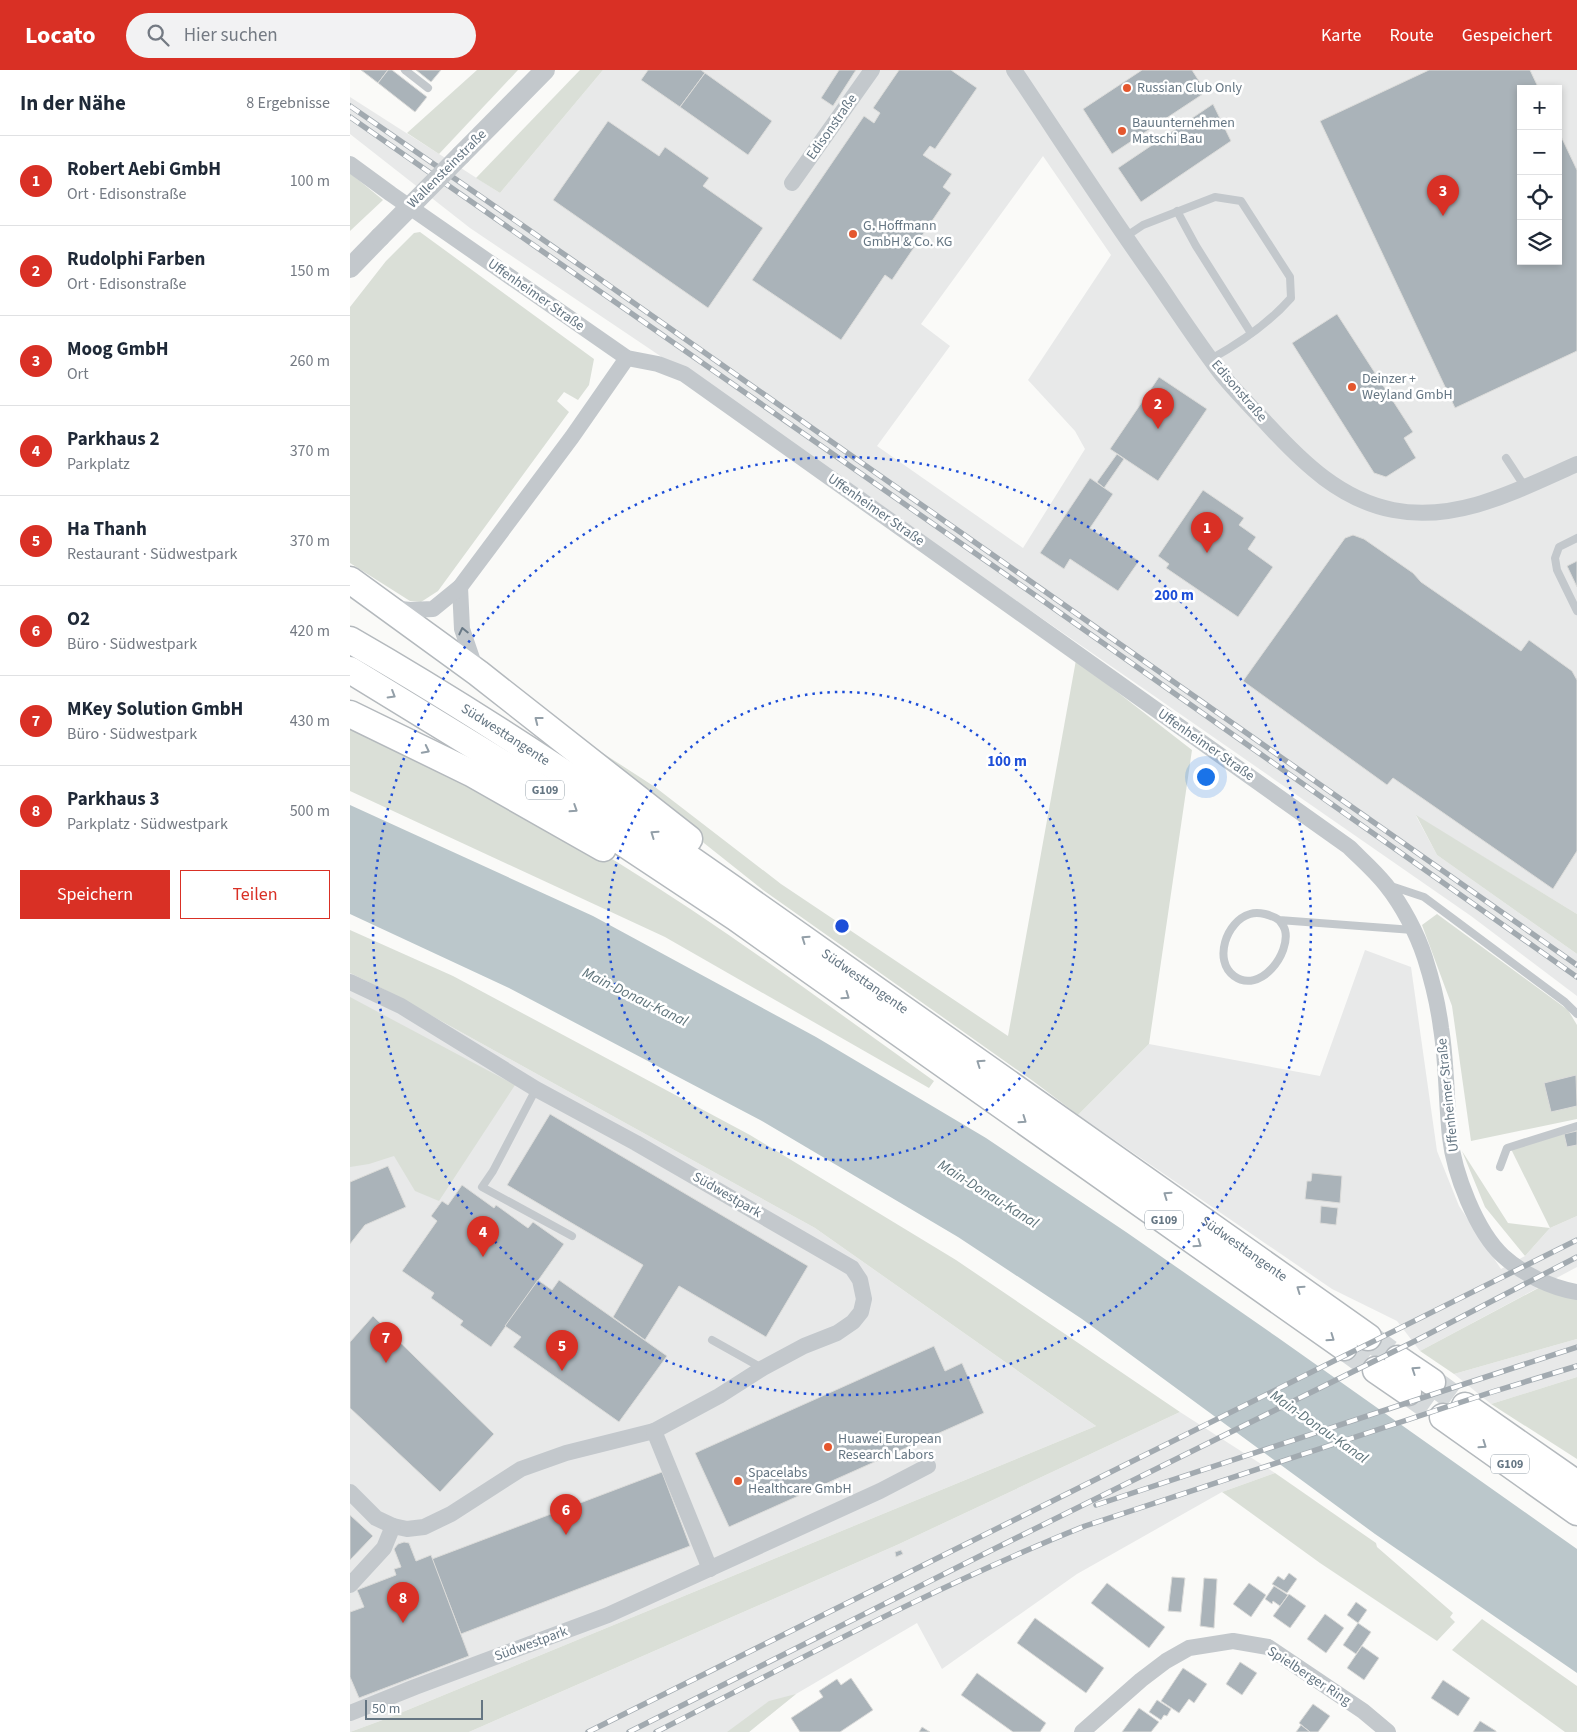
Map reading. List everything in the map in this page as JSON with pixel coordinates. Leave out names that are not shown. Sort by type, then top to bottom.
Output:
[{"type":"highway","points":[[350,580],[478,673],[686,836],[724,881]]},
{"type":"highway","name":"Südwesttangente","points":[[350,640],[530,750],[724,881],[1368,1337]]},
{"type":"highway","name":"Südwesttangente","points":[[350,670],[515,771],[735,917],[1344,1347]]},
{"type":"highway","points":[[350,714],[462,769],[610,852],[735,917]]},
{"type":"highway","points":[[1408,1392],[1387,1364],[1432,1382]]},
{"type":"highway","name":"G109","points":[[1577,1484],[1454,1411],[1577,1512]]},
{"type":"street","name":"Wallensteinstraße","points":[[350,268],[545,70]]},
{"type":"street","name":"Edisonstraße","points":[[792,183],[872,70]]},
{"type":"street","name":"Edisonstraße","points":[[1014,70],[1125,237],[1211,359],[1292,451],[1330,483],[1361,501],[1393,510],[1422,513],[1470,507],[1500,498],[1577,464]]},
{"type":"street","name":"Uffenheimer Straße","points":[[350,164],[627,358],[658,364],[684,374],[1348,847],[1386,884],[1404,912],[1424,956],[1442,1028],[1450,1139],[1462,1188],[1484,1232],[1502,1255],[1519,1268],[1539,1280],[1575,1292]]},
{"type":"street","points":[[388,607],[410,610],[433,609],[460,587],[572,436],[627,358]]},
{"type":"street","points":[[460,587],[462,629],[478,673]]},
{"type":"street","name":"Südwestpark","points":[[350,982],[401,1006],[536,1089],[668,1161],[852,1268],[860,1280],[864,1299],[861,1312],[853,1322],[837,1333],[804,1346],[763,1368],[719,1396],[654,1430],[566,1453],[522,1469],[451,1514],[424,1527],[408,1529],[393,1526],[376,1518],[350,1492]]},
{"type":"street","points":[[654,1430],[710,1569]]},
{"type":"street","name":"Südwestpark","points":[[350,1713],[608,1615],[880,1492],[928,1466]]},
{"type":"street","points":[[350,1585],[384,1548],[393,1526]]},
{"type":"street","name":"Spielberger Ring","points":[[1082,1732],[1140,1680],[1166,1661],[1190,1648],[1233,1640],[1268,1647],[1363,1711],[1381,1730]]},
{"type":"lane","points":[[405,70],[428,88]]},
{"type":"lane","points":[[1125,237],[1143,225],[1215,197],[1241,201],[1290,277],[1291,298],[1277,314],[1230,348],[1211,359]]},
{"type":"lane","points":[[1177,212],[1196,246],[1251,333]]},
{"type":"lane","points":[[1506,458],[1525,487]]},
{"type":"lane","points":[[1577,538],[1560,547],[1555,558],[1556,570],[1577,611]]},
{"type":"lane","name":"Uffenheimer Straße","points":[[1386,884],[1424,897],[1565,1002],[1577,1014]]},
{"type":"lane","points":[[1279,920],[1285,929],[1285,943],[1271,970],[1259,978],[1245,981],[1234,976],[1225,965],[1223,953],[1231,930],[1240,919],[1250,913],[1271,916],[1279,920],[1413,930]]},
{"type":"lane","points":[[536,1089],[494,1171],[480,1189],[572,1236]]},
{"type":"lane","points":[[1500,1167],[1507,1148],[1577,1126]]},
{"type":"lane","points":[[712,1340],[763,1368]]},
{"type":"shaded area","points":[[477,70],[518,70],[439,154],[407,133]]},
{"type":"shaded area","points":[[580,70],[603,70],[500,193],[476,178]]},
{"type":"shaded area","points":[[603,70],[1577,70],[1577,914],[1416,816],[1437,855],[1577,954],[1577,996],[1471,916],[1147,691],[748,415],[470,228],[350,134],[350,97],[500,193]],"holes":[[[1043,156],[1111,255],[1028,380],[1075,431],[1085,449],[1023,548],[877,446],[950,346],[921,324]]]},
{"type":"shaded area","points":[[350,173],[383,200],[350,231]]},
{"type":"shaded area","points":[[420,232],[594,359],[589,385],[578,400],[564,392],[557,401],[569,412],[438,591],[421,602],[410,601],[350,563],[350,307],[386,261],[414,233]]},
{"type":"shaded area","points":[[1076,660],[1192,750],[1149,1044],[1078,1115],[1033,1081],[763,890],[538,711],[655,787],[781,884],[1008,1036]]},
{"type":"shaded area","points":[[350,722],[519,807],[617,862],[738,941],[934,1081],[929,1088],[665,937],[350,791]]},
{"type":"shaded area","points":[[1416,815],[1577,914],[1577,954],[1437,855]]},
{"type":"shaded area","points":[[1437,914],[1568,1010],[1577,1025],[1577,1119],[1471,1141],[1452,1006],[1422,925]]},
{"type":"shaded area","points":[[350,930],[453,976],[750,1135],[956,1260],[1180,1412],[897,1545],[469,1732],[350,1732],[1096,1426],[815,1228],[385,990],[350,973]]},
{"type":"shaded area","points":[[1365,950],[1411,967],[1437,1151],[1459,1206],[1501,1269],[1525,1256],[1550,1228],[1577,1216],[1577,1267],[1420,1351],[1397,1321],[1332,1289],[1078,1115],[1149,1044],[1320,1076]]},
{"type":"shaded area","points":[[350,973],[385,990],[815,1228],[1096,1426],[350,1732]]},
{"type":"shaded area","points":[[350,997],[515,1085],[439,1201],[415,1191],[394,1156],[369,1164],[350,1167]]},
{"type":"shaded area","points":[[1577,1130],[1577,1216],[1550,1228],[1511,1149]]},
{"type":"shaded area","points":[[1462,1151],[1508,1223],[1550,1228],[1525,1256],[1485,1207]]},
{"type":"shaded area","points":[[1544,1285],[1577,1300],[1577,1339],[1454,1374],[1420,1351]]},
{"type":"shaded area","points":[[1577,1339],[1577,1377],[1491,1404],[1454,1374]]},
{"type":"shaded area","points":[[1577,1377],[1577,1459],[1491,1404]]},
{"type":"shaded area","points":[[1180,1412],[1275,1473],[1222,1492],[1077,1574],[942,1669],[917,1623],[796,1694],[749,1732],[469,1732],[897,1545]]},
{"type":"shaded area","points":[[1275,1473],[1376,1543],[1377,1547],[1453,1613],[1450,1617],[1455,1622],[1437,1641],[1320,1563],[1222,1492]]},
{"type":"shaded area","points":[[1482,1619],[1577,1686],[1577,1732],[1565,1732],[1452,1650]]},
{"type":"shaded area","points":[[796,1694],[749,1732],[727,1732],[769,1701]]},
{"type":"water","name":"Main-Donau-Kanal","points":[[350,805],[593,916],[816,1037],[986,1138],[1277,1337],[1577,1549],[1577,1673],[1375,1534],[1082,1319],[958,1237],[762,1121],[509,988],[350,914]]},
{"type":"building","points":[[361,70],[388,70],[378,83]]},
{"type":"building","points":[[388,70],[392,70],[427,97],[415,112],[378,83]]},
{"type":"building","points":[[416,70],[441,70],[431,82]]},
{"type":"building","points":[[648,70],[701,70],[705,73],[680,107],[641,80]]},
{"type":"building","points":[[839,70],[856,70],[833,106],[821,98]]},
{"type":"building","name":"G. Hoffmann GmbH & Co. KG","points":[[899,70],[951,70],[977,88],[935,149],[930,146],[923,155],[952,174],[943,187],[951,193],[892,280],[885,275],[841,340],[752,280],[864,116],[874,123],[880,113],[873,108]]},
{"type":"building","name":"Bauunternehmen Matschi Bau","points":[[1142,70],[1192,70],[1206,92],[1112,154],[1083,109]]},
{"type":"building","points":[[1429,70],[1530,70],[1537,85],[1517,85],[1517,265],[1562,265],[1562,138],[1577,170],[1577,351],[1455,408],[1320,121]]},
{"type":"building","points":[[705,73],[772,121],[748,155],[680,107]]},
{"type":"building","points":[[1213,104],[1231,141],[1141,202],[1118,168]]},
{"type":"building","points":[[608,121],[659,156],[665,147],[709,178],[703,186],[763,228],[708,308],[553,200]]},
{"type":"building","name":"Deinzer + Weyland GmbH","points":[[1337,314],[1413,432],[1404,438],[1416,458],[1386,477],[1374,473],[1292,343]]},
{"type":"building","points":[[1159,377],[1207,409],[1158,481],[1110,449]]},
{"type":"building","points":[[1117,454],[1124,459],[1104,488],[1097,482]]},
{"type":"building","points":[[1090,478],[1113,494],[1090,528],[1139,561],[1118,591],[1070,559],[1064,569],[1040,553]]},
{"type":"building","points":[[1203,490],[1244,518],[1239,525],[1256,537],[1248,549],[1273,567],[1238,617],[1166,568],[1169,564],[1158,556]]},
{"type":"building","points":[[1353,535],[1364,539],[1413,573],[1421,582],[1521,651],[1529,640],[1572,671],[1577,680],[1577,851],[1553,889],[1393,778],[1387,785],[1243,681],[1345,538]]},
{"type":"building","points":[[1577,561],[1577,587],[1567,566]]},
{"type":"building","points":[[1576,1075],[1577,1106],[1551,1112],[1544,1083]]},
{"type":"building","points":[[550,1114],[808,1266],[766,1337],[679,1286],[645,1340],[613,1317],[643,1265],[507,1185]]},
{"type":"building","points":[[1577,1131],[1577,1145],[1567,1147],[1564,1134]]},
{"type":"building","points":[[388,1166],[406,1207],[365,1225],[350,1244],[350,1182]]},
{"type":"building","points":[[1312,1173],[1342,1176],[1340,1203],[1305,1199],[1307,1181],[1311,1181]]},
{"type":"building","points":[[462,1185],[494,1208],[496,1205],[528,1228],[533,1222],[564,1244],[491,1347],[460,1325],[463,1321],[431,1298],[434,1293],[402,1271],[437,1221],[431,1216],[442,1201],[448,1205]]},
{"type":"building","points":[[1321,1206],[1338,1208],[1336,1225],[1320,1223]]},
{"type":"building","points":[[538,1280],[552,1290],[559,1280],[667,1356],[619,1422],[513,1347],[521,1337],[505,1326]]},
{"type":"building","points":[[373,1316],[494,1434],[440,1492],[350,1408],[350,1342]]},
{"type":"building","points":[[934,1346],[945,1371],[962,1363],[984,1413],[729,1527],[695,1453]]},
{"type":"building","points":[[662,1472],[690,1546],[461,1634],[432,1559]]},
{"type":"building","points":[[350,1515],[373,1536],[350,1560]]},
{"type":"building","points":[[409,1543],[416,1561],[431,1555],[469,1656],[359,1698],[350,1677],[350,1612],[364,1607],[357,1590],[396,1575],[394,1569],[401,1567],[394,1549],[398,1544]]},
{"type":"building","points":[[901,1550],[903,1554],[896,1557],[895,1552]]},
{"type":"building","points":[[1289,1573],[1297,1579],[1287,1593],[1272,1584],[1278,1576],[1284,1580]]},
{"type":"building","points":[[1172,1577],[1185,1578],[1181,1612],[1168,1611]]},
{"type":"building","points":[[1204,1578],[1217,1579],[1214,1628],[1200,1626]]},
{"type":"building","points":[[1107,1583],[1165,1627],[1149,1648],[1091,1603]]},
{"type":"building","points":[[1249,1583],[1266,1595],[1251,1617],[1233,1604]]},
{"type":"building","points":[[1274,1586],[1288,1595],[1280,1606],[1273,1601],[1272,1604],[1265,1599]]},
{"type":"building","points":[[1289,1594],[1306,1606],[1290,1628],[1273,1616]]},
{"type":"building","points":[[1356,1602],[1367,1610],[1358,1623],[1347,1615]]},
{"type":"building","points":[[1325,1614],[1344,1628],[1326,1653],[1307,1639]]},
{"type":"building","points":[[1035,1618],[1104,1668],[1086,1693],[1017,1643]]},
{"type":"building","points":[[1358,1623],[1371,1632],[1356,1654],[1343,1645]]},
{"type":"building","points":[[1362,1646],[1379,1658],[1364,1680],[1347,1668]]},
{"type":"building","points":[[1240,1662],[1257,1673],[1242,1695],[1226,1684]]},
{"type":"building","points":[[1183,1668],[1207,1684],[1194,1703],[1189,1699],[1179,1713],[1161,1701]]},
{"type":"building","points":[[977,1673],[1046,1723],[1040,1732],[1013,1732],[961,1695]]},
{"type":"building","points":[[851,1678],[873,1710],[840,1732],[800,1732],[791,1718],[823,1697],[819,1691],[837,1679],[841,1685]]},
{"type":"building","points":[[1443,1680],[1470,1698],[1458,1716],[1431,1698]]},
{"type":"building","points":[[1157,1700],[1171,1709],[1167,1716],[1164,1715],[1161,1720],[1149,1712]]},
{"type":"building","points":[[1313,1704],[1330,1716],[1318,1732],[1310,1732],[1299,1723]]},
{"type":"building","points":[[1139,1708],[1159,1722],[1151,1732],[1122,1732]]},
{"type":"building","points":[[1480,1721],[1496,1731],[1496,1732],[1473,1732]]},
{"type":"building","points":[[1301,1725],[1310,1732],[1296,1732]]},
{"type":"building","points":[[922,1727],[930,1732],[919,1732]]},
{"type":"tunnel","points":[[1368,1337],[1398,1359]]},
{"type":"tunnel","points":[[1344,1347],[1376,1370]]},
{"type":"tunnel","points":[[1432,1382],[1465,1406]]},
{"type":"tunnel","points":[[1408,1392],[1443,1417]]},
{"type":"railway","points":[[350,106],[1577,965]]},
{"type":"railway","points":[[350,117],[1022,586],[1577,977]]},
{"type":"railway","points":[[588,1732],[1577,1240]]},
{"type":"railway","points":[[629,1732],[1417,1340],[1577,1257]]},
{"type":"railway","points":[[1096,1505],[1577,1347]]},
{"type":"railway","points":[[656,1732],[922,1598],[1085,1526],[1492,1392],[1577,1366]]},
{"type":"place","name":"Russian Club Only","points":[[1127,88]]},
{"type":"place","name":"Bauunternehmen Matschi Bau","points":[[1122,131]]},
{"type":"place","name":"Moog GmbH","points":[[1443,216]]},
{"type":"place","name":"G. Hoffmann GmbH & Co. KG","points":[[853,234]]},
{"type":"place","name":"Deinzer + Weyland GmbH","points":[[1352,387]]},
{"type":"place","name":"Rudolphi Farben","points":[[1158,429]]},
{"type":"place","name":"Robert Aebi GmbH","points":[[1207,553]]},
{"type":"place","name":"Parkhaus 2","points":[[483,1257]]},
{"type":"place","name":"MKey Solution GmbH","points":[[386,1363]]},
{"type":"place","name":"Ha Thanh","points":[[562,1371]]},
{"type":"place","name":"Huawei European Research Labors","points":[[828,1447]]},
{"type":"place","name":"Spacelabs Healthcare GmbH","points":[[738,1481]]},
{"type":"place","name":"O2","points":[[566,1535]]},
{"type":"place","name":"Parkhaus 3","points":[[403,1623]]}]
